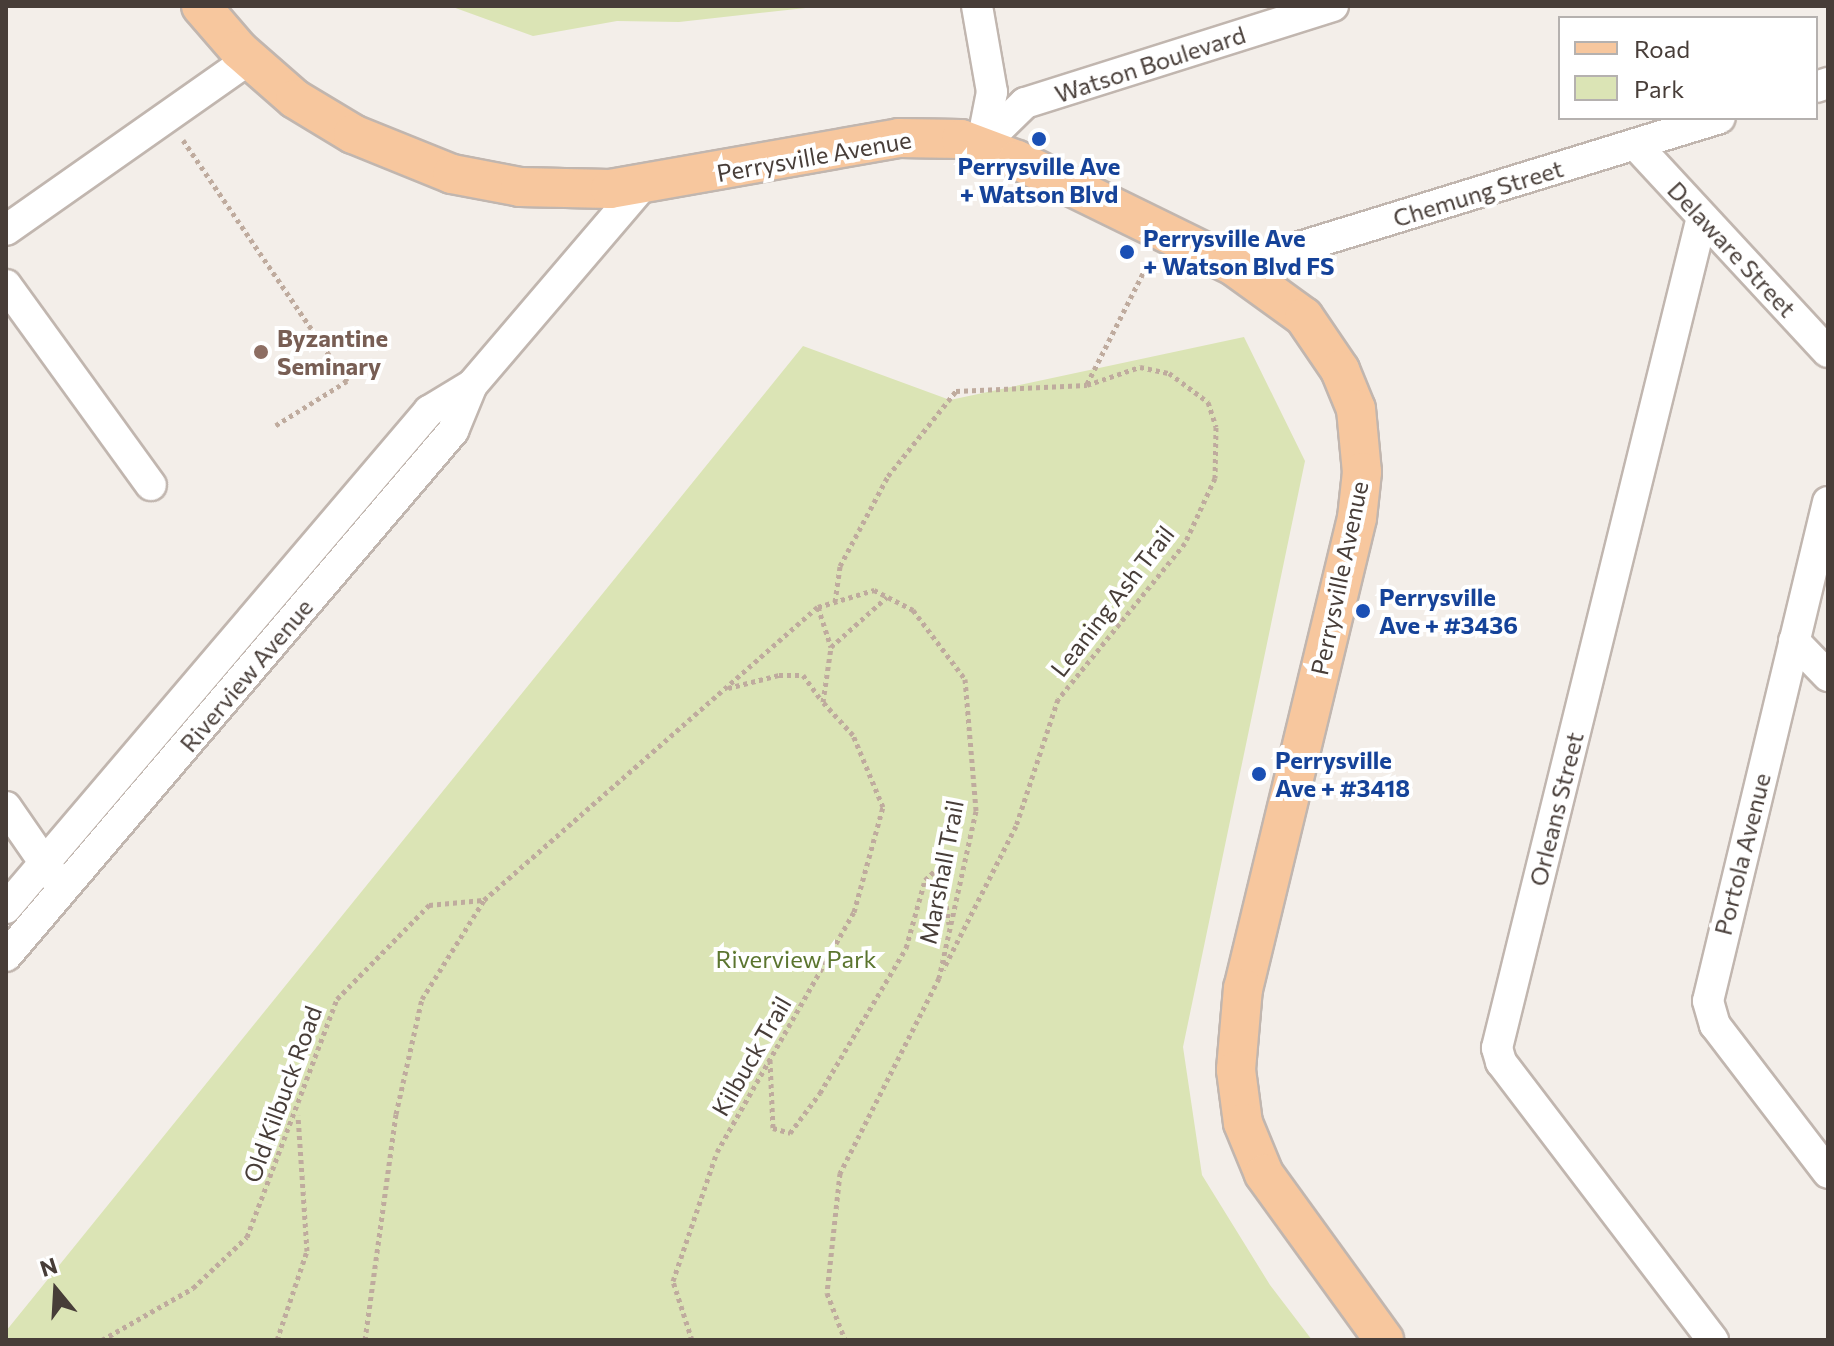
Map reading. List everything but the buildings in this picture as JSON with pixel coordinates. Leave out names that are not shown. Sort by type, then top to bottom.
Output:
[{"type":"main road","name":"Perrysville Avenue","points":[[201,6],[249,59],[324,117],[430,167],[520,187],[579,191],[642,186],[899,138],[941,136],[982,145],[1164,231],[1235,267],[1288,302],[1329,352],[1356,409],[1362,462],[1357,518],[1243,988],[1236,1044],[1239,1098],[1251,1147],[1279,1200],[1384,1340]]},
{"type":"street","points":[[977,6],[992,92],[982,145]]},
{"type":"street","name":"Watson Boulevard","points":[[982,145],[1025,103],[1333,6]]},
{"type":"street","points":[[6,230],[249,59]]},
{"type":"street","name":"Chemung Street","points":[[1235,267],[1714,120]]},
{"type":"street","name":"Delaware Street","points":[[1636,145],[1828,352]]},
{"type":"street","name":"Riverview Avenue","points":[[6,956],[453,431],[472,385],[642,186]]},
{"type":"street","name":"Orleans Street","points":[[1702,217],[1497,1048],[1501,1062],[1713,1340]]},
{"type":"street","points":[[6,285],[151,485]]},
{"type":"street","name":"Riverview Avenue","points":[[6,908],[429,411],[472,385]]},
{"type":"street","name":"Portola Avenue","points":[[1828,502],[1708,1001],[1715,1025],[1828,1173]]},
{"type":"street","points":[[1794,641],[1828,676]]},
{"type":"street","points":[[6,807],[63,890]]},
{"type":"path","points":[[167,116],[347,381],[276,425]]},
{"type":"path","points":[[1087,385],[1164,231]]},
{"type":"path","name":"Leaning Ash Trail","points":[[835,602],[840,566],[888,476],[956,391],[1087,385],[1140,367],[1169,373],[1208,402],[1216,427],[1215,478],[1185,543],[1058,699],[1016,826],[939,978]]},
{"type":"path","points":[[365,1340],[396,1114],[422,999],[484,900],[818,607],[874,590],[887,597],[831,647]]},
{"type":"path","name":"Marshall Trail","points":[[845,1340],[827,1293],[840,1173],[939,978],[976,811],[965,679],[913,610],[887,597]]},
{"type":"path","points":[[818,607],[831,647],[823,702]]},
{"type":"path","name":"Kilbuck Trail","points":[[692,1340],[673,1281],[717,1152],[854,912],[883,807],[853,735],[803,675],[779,675],[725,689]]},
{"type":"path","points":[[770,1059],[773,1128],[790,1133],[906,948],[925,880],[940,866],[950,928]]},
{"type":"path","name":"Old Kilbuck Road","points":[[102,1340],[193,1288],[247,1237],[298,1113],[337,999],[429,905],[484,900]]},
{"type":"path","points":[[277,1340],[307,1251],[298,1113]]},
{"type":"green space","points":[[450,6],[824,6],[679,22],[617,21],[533,36]]},
{"type":"green space","name":"Riverview Park","points":[[1244,337],[1305,461],[1183,1047],[1202,1175],[1270,1285],[1312,1340],[6,1340],[6,1331],[803,346],[950,400]]},
{"type":"place","name":"Perrysville Ave + Watson Blvd","points":[[1039,139]]},
{"type":"place","name":"Perrysville Ave + Watson Blvd FS","points":[[1127,252]]},
{"type":"place","name":"Byzantine Seminary","points":[[261,352]]},
{"type":"place","name":"Perrysville Ave + #3436","points":[[1363,611]]},
{"type":"place","name":"Perrysville Ave + #3418","points":[[1259,774]]}]
